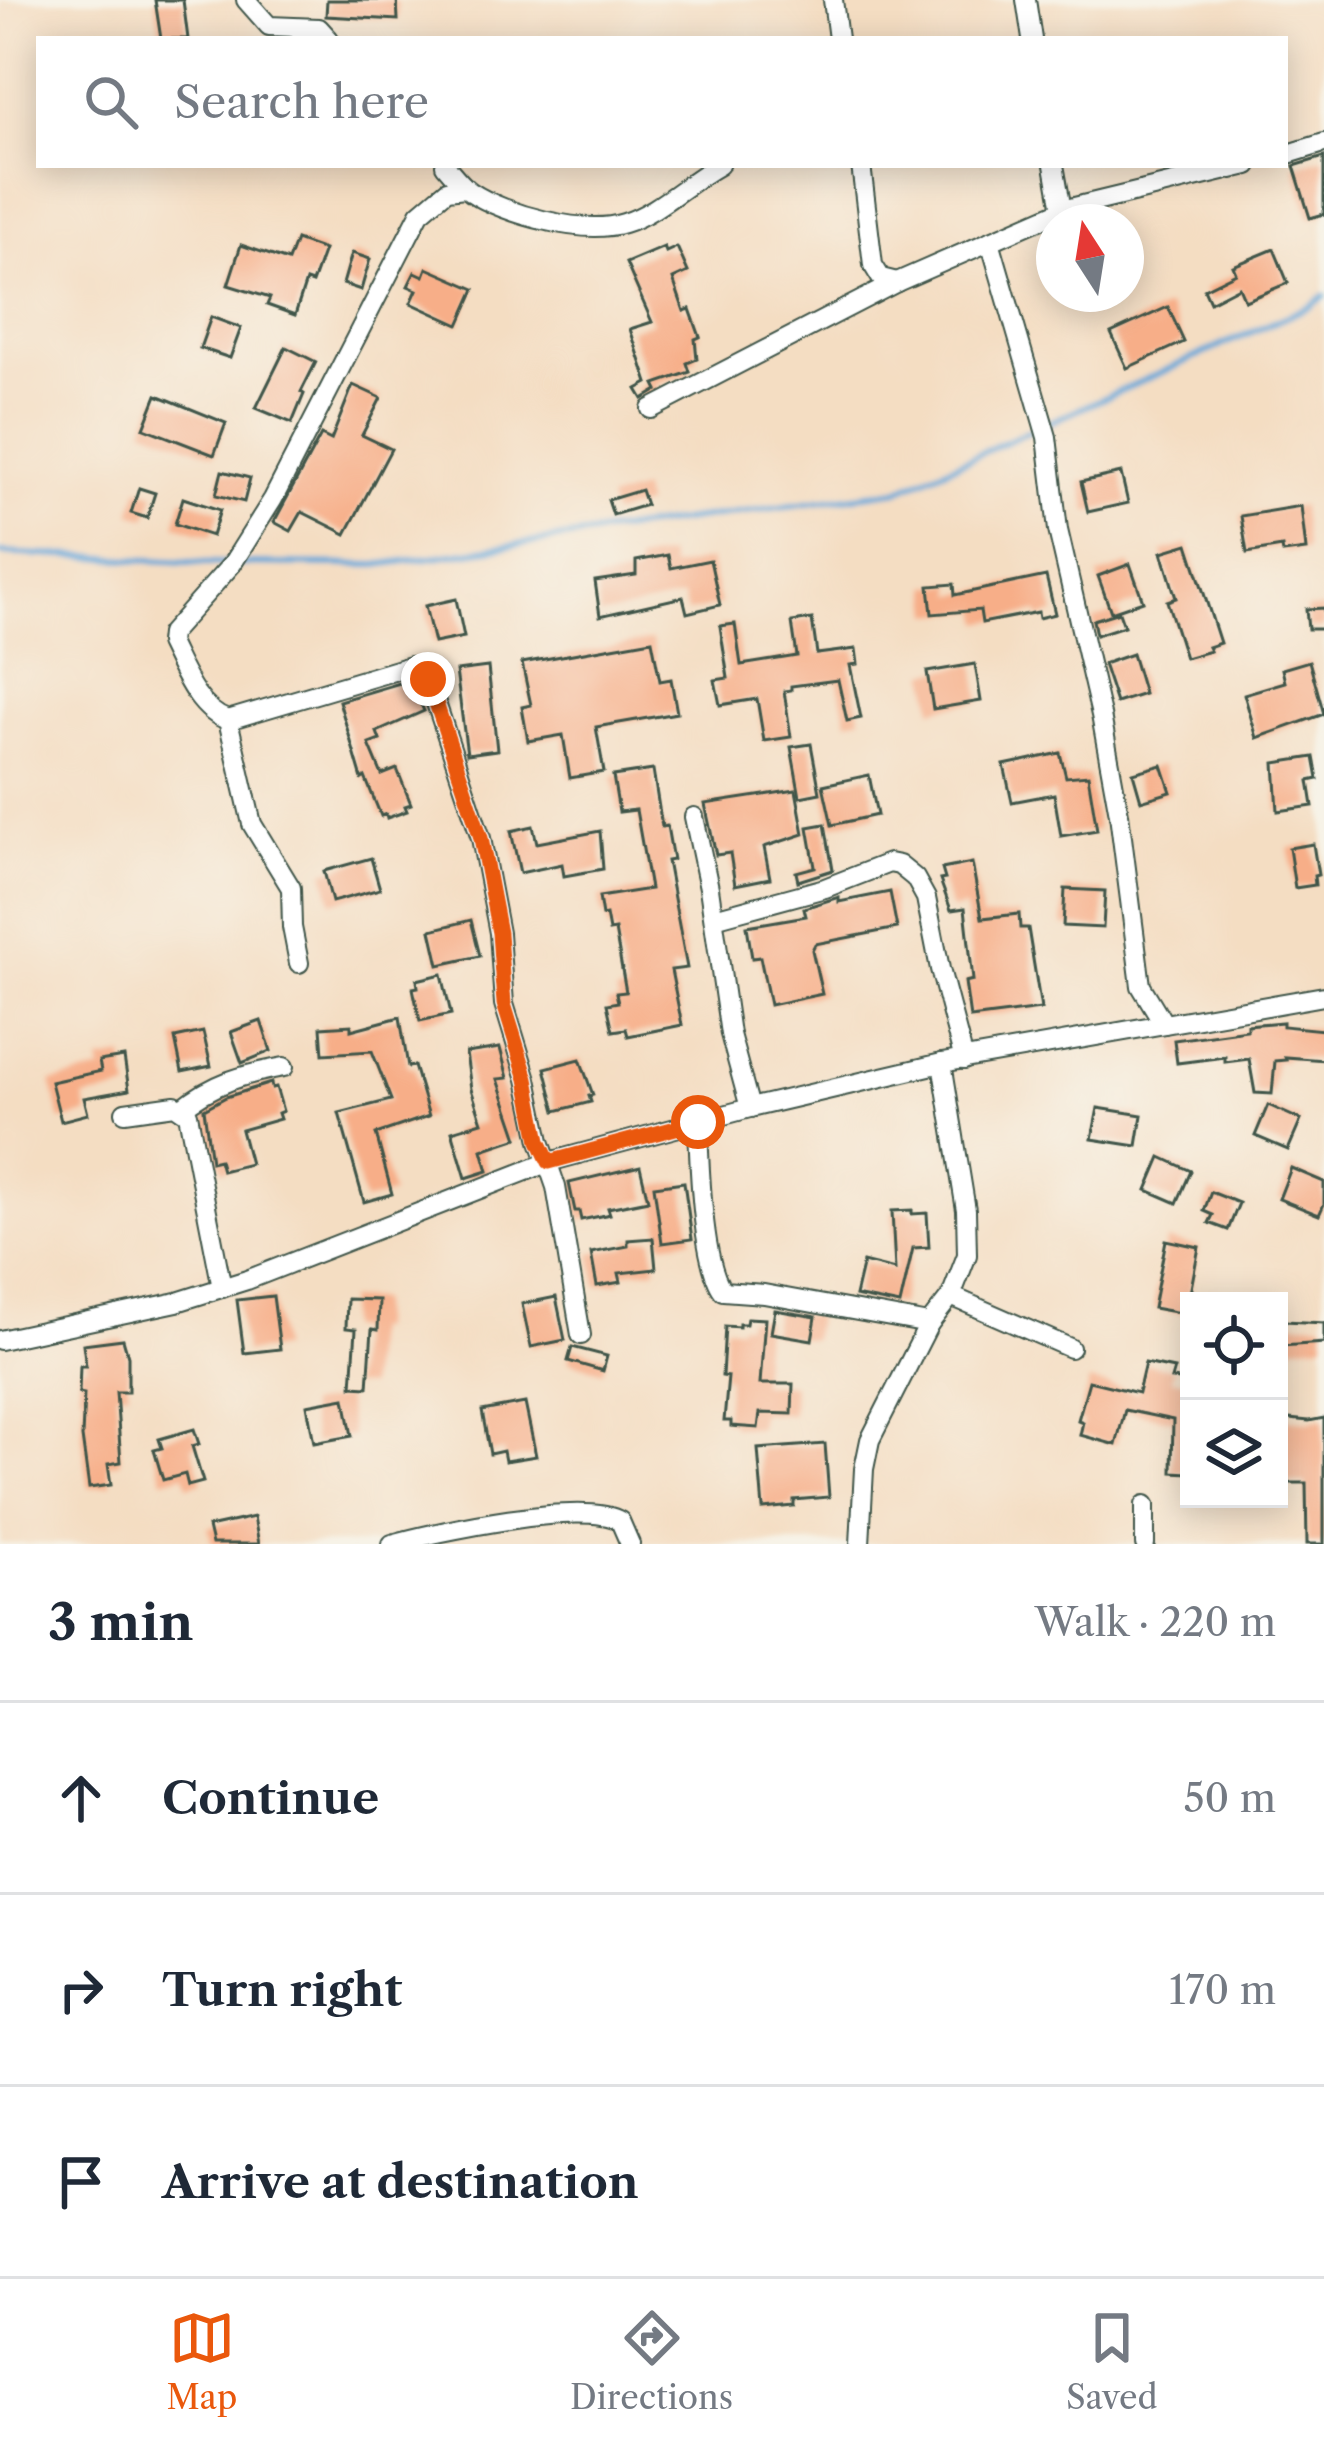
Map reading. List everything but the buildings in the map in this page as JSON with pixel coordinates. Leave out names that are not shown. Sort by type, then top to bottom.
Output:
[{"type":"street","points":[[246,0],[269,26],[320,28],[327,36]]},
{"type":"street","points":[[833,0],[838,36]]},
{"type":"street","points":[[1025,0],[1031,36]]},
{"type":"street","points":[[1288,153],[1324,143]]},
{"type":"street","points":[[448,168],[465,188],[524,216],[612,226],[629,222],[714,168]]},
{"type":"street","points":[[861,168],[873,265],[881,278],[897,282]]},
{"type":"street","points":[[1055,168],[1061,204]]},
{"type":"street","points":[[1087,204],[1236,168]]},
{"type":"street","points":[[465,188],[447,190],[420,213],[273,499],[232,564],[170,634],[176,656],[202,701],[216,716],[228,720],[410,666],[422,669],[481,838],[499,933],[504,1004],[570,1248],[581,1335]]},
{"type":"street","points":[[651,410],[897,282],[1036,221]]},
{"type":"street","points":[[990,241],[1047,437],[1058,530],[1119,814],[1141,986],[1164,1024]]},
{"type":"street","points":[[228,720],[252,824],[292,888],[299,964]]},
{"type":"street","points":[[694,817],[730,1034],[750,1108]]},
{"type":"street","points":[[714,918],[825,888],[889,863],[899,865],[915,878],[926,898],[964,1060]]},
{"type":"street","points":[[0,1340],[127,1315],[222,1288],[549,1162],[750,1108],[942,1064],[1324,996]]},
{"type":"street","points":[[860,1544],[863,1469],[870,1440],[929,1324],[951,1296],[967,1255],[969,1234],[942,1064]]},
{"type":"street","points":[[181,1109],[202,1092],[240,1075],[284,1067]]},
{"type":"street","points":[[125,1112],[175,1105],[188,1114],[222,1288]]},
{"type":"street","points":[[698,1122],[712,1269],[723,1291],[929,1324]]},
{"type":"street","points":[[951,1296],[1070,1348]]},
{"type":"street","points":[[1145,1505],[1145,1544]]},
{"type":"street","points":[[392,1544],[506,1520],[600,1514],[620,1520],[630,1544]]},
{"type":"waterway","points":[[0,553],[232,564],[377,565],[898,490],[1324,296]]},
{"type":"route","points":[[428,679],[481,838],[499,933],[504,1004],[527,1079],[539,1141],[549,1162],[698,1122]]}]
